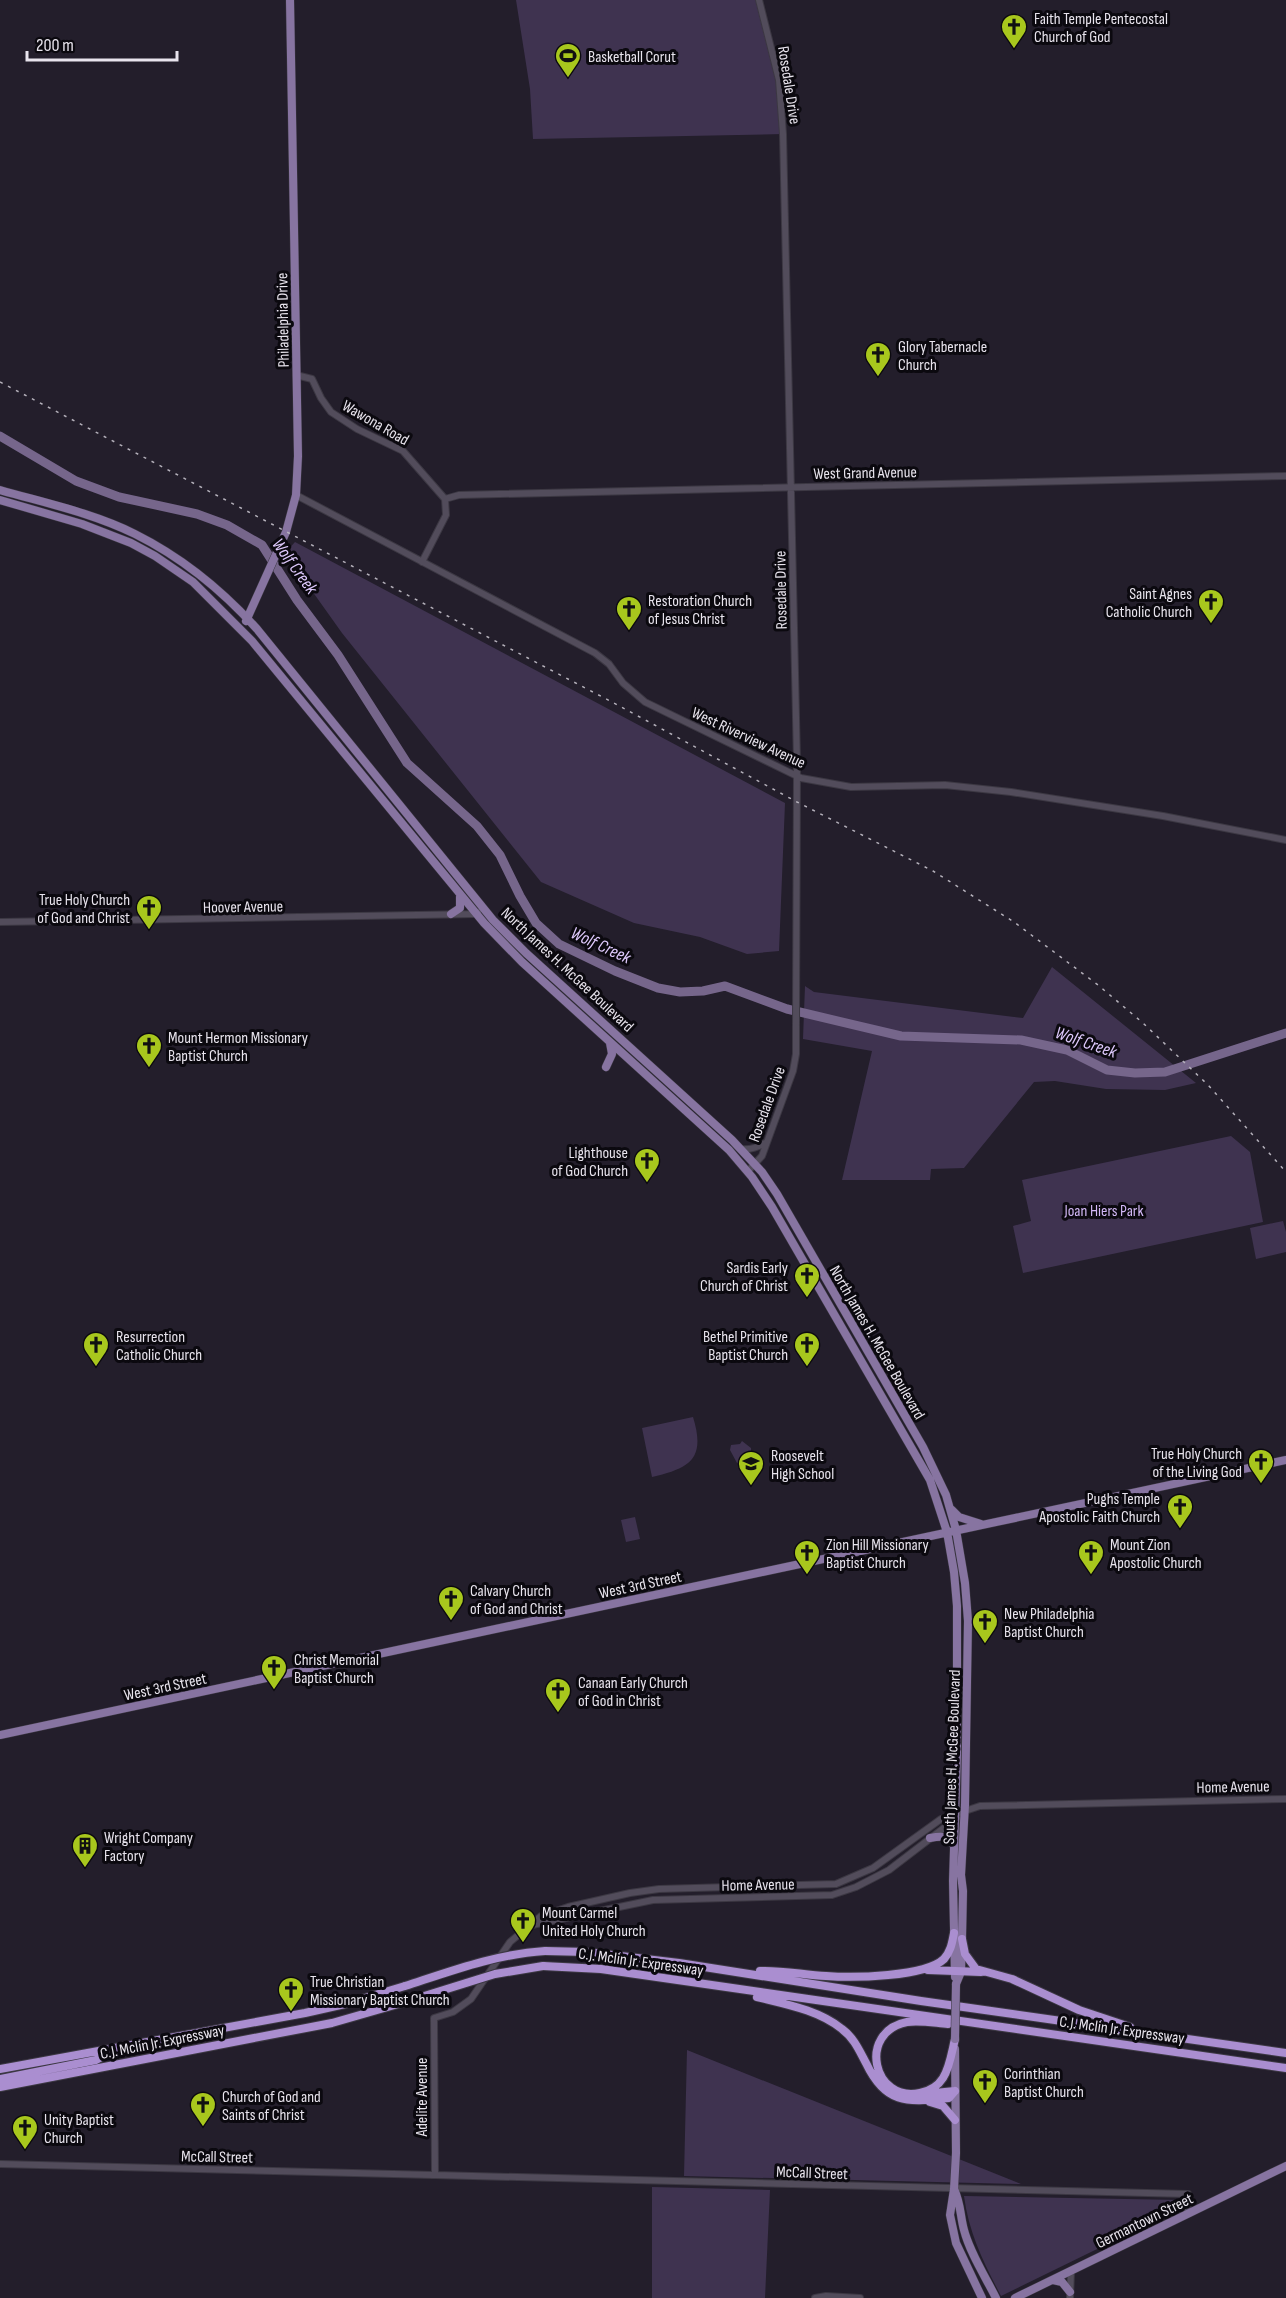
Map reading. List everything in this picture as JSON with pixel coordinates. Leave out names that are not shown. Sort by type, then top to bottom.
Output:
[{"type":"highway","points":[[925,1970],[947,1956],[952,1946],[954,1933]]},
{"type":"highway","points":[[962,1939],[968,1961],[976,1969],[1021,1982],[1097,2017],[1148,2033]]},
{"type":"highway","name":"C.J. Mclin Jr. Expressway","points":[[0,2069],[325,2009],[486,1960],[515,1953],[545,1951],[587,1952],[742,1972],[921,2001],[1286,2053]]},
{"type":"highway","name":"C.J. Mclin Jr. Expressway","points":[[0,2086],[332,2024],[495,1974],[543,1966],[601,1969],[1286,2068]]},
{"type":"highway","points":[[742,1972],[777,1971],[826,1976],[855,1976],[925,1970],[986,1972]]},
{"type":"highway","points":[[734,1989],[799,2008],[829,2020],[850,2036],[876,2081],[885,2091],[905,2100],[938,2103],[948,2110],[955,2120]]},
{"type":"highway","points":[[955,2091],[916,2094],[897,2091],[880,2074],[876,2053],[879,2043],[888,2031],[898,2025],[911,2022],[982,2024]]},
{"type":"highway","points":[[916,2094],[931,2089],[943,2078],[955,2038]]},
{"type":"highway","points":[[0,2079],[96,2060],[117,2048]]},
{"type":"highway","points":[[924,2101],[949,2098],[955,2091]]},
{"type":"main road","name":"Philadelphia Drive","points":[[242,629],[286,532],[296,495],[298,456],[290,0]]},
{"type":"main road","name":"North James H. McGee Boulevard","points":[[0,490],[88,516],[135,534],[194,571],[247,618],[483,908],[526,952],[754,1163],[777,1194],[923,1447],[950,1508],[956,1530]]},
{"type":"main road","name":"North James H. McGee Boulevard","points":[[0,500],[82,524],[136,546],[193,582],[242,629],[476,914],[522,962],[711,1132],[748,1172],[783,1227],[930,1480],[946,1532]]},
{"type":"main road","points":[[451,914],[460,908],[459,895]]},
{"type":"main road","points":[[606,1067],[612,1054],[609,1042]]},
{"type":"main road","name":"West 3rd Street","points":[[0,1735],[1286,1460]]},
{"type":"main road","points":[[950,1508],[959,1517],[985,1524]]},
{"type":"main road","name":"South James H. McGee Boulevard","points":[[956,1530],[968,1616],[961,1875],[962,1939],[956,1984],[954,2189],[950,2215],[956,2243],[982,2298]]},
{"type":"main road","name":"South James H. McGee Boulevard","points":[[946,1532],[954,1572],[957,1606],[954,1846],[954,1933],[957,1972]]},
{"type":"main road","points":[[930,1838],[944,1836],[950,1839],[954,1846]]},
{"type":"main road","name":"Germantown Street","points":[[1014,2298],[1286,2166]]},
{"type":"main road","name":"South James H. McGee Boulevard","points":[[954,2189],[960,2202],[963,2228],[968,2241],[996,2298]]},
{"type":"main road","points":[[1053,2280],[1062,2282],[1070,2295]]},
{"type":"street","name":"Rosedale Drive","points":[[748,1172],[762,1156],[793,1071],[796,1038],[797,777],[782,102],[759,0]]},
{"type":"street","name":"Wawona Road","points":[[296,375],[312,379],[325,406],[338,418],[404,451],[445,499]]},
{"type":"street","name":"West Grand Avenue","points":[[445,499],[459,495],[1286,476]]},
{"type":"street","name":"West Riverview Avenue","points":[[296,495],[596,652],[609,664],[623,683],[645,702],[797,777],[851,787],[945,785],[1011,792],[1163,816],[1286,840]]},
{"type":"street","points":[[422,562],[446,515],[445,499]]},
{"type":"street","points":[[476,914],[483,908]]},
{"type":"street","name":"Hoover Avenue","points":[[0,922],[476,914]]},
{"type":"street","points":[[741,1149],[759,1147],[767,1141]]},
{"type":"street","name":"Home Avenue","points":[[528,1926],[653,1900],[832,1895],[856,1887],[889,1870],[964,1810],[994,1804],[1286,1799]]},
{"type":"street","name":"Home Avenue","points":[[434,2018],[453,2012],[471,1999],[510,1941],[548,1912],[639,1892],[836,1884],[873,1868],[941,1820],[955,1817]]},
{"type":"street","name":"Adelite Avenue","points":[[434,2018],[434,2175]]},
{"type":"street","name":"McCall Street","points":[[0,2164],[1188,2194],[1187,2213]]},
{"type":"street","points":[[1070,2295],[1071,2271]]},
{"type":"street","points":[[815,2298],[826,2296],[860,2298]]},
{"type":"green space","points":[[516,0],[759,0],[776,69],[783,134],[533,139],[530,89]]},
{"type":"green space","points":[[295,542],[785,803],[779,951],[747,954],[700,937],[634,923],[541,882],[342,633],[285,553]]},
{"type":"green space","points":[[1052,967],[1196,1083],[1165,1090],[1106,1089],[1055,1081],[1034,1082],[964,1168],[931,1169],[930,1180],[842,1180],[872,1051],[803,1039],[805,986],[814,992],[1023,1018]]},
{"type":"green space","name":"Joan Hiers Park","points":[[1231,1136],[1250,1152],[1263,1222],[1023,1273],[1013,1226],[1031,1221],[1022,1180]]},
{"type":"green space","points":[[1283,1221],[1286,1232],[1286,1252],[1256,1259],[1250,1228]]},
{"type":"green space","points":[[693,1417],[697,1431],[697,1443],[692,1459],[676,1470],[652,1477],[642,1428]]},
{"type":"green space","points":[[742,1441],[751,1448],[751,1457],[739,1464],[730,1450],[731,1445],[740,1444]]},
{"type":"green space","points":[[635,1517],[640,1539],[626,1542],[621,1520]]},
{"type":"green space","points":[[687,2050],[1021,2184],[684,2176]]},
{"type":"green space","points":[[652,2187],[770,2190],[765,2298],[652,2298]]},
{"type":"green space","points":[[964,2196],[1181,2200],[1181,2208],[1001,2296],[973,2236]]},
{"type":"waterway","name":"Wolf Creek","points":[[0,436],[76,481],[119,497],[197,514],[227,525],[262,545],[297,600],[338,655],[407,763],[477,826],[500,855],[536,923],[559,944],[615,971],[658,988],[680,992],[703,991],[725,986],[787,1009],[901,1036],[1021,1040],[1067,1050],[1107,1070],[1135,1073],[1165,1072],[1286,1033]]},
{"type":"railway","points":[[0,382],[612,702],[797,802],[933,871],[1014,922],[1098,985],[1143,1023],[1208,1085],[1286,1172]]},
{"type":"place","name":"Faith Temple Pentecostal Church of God","points":[[1014,50]]},
{"type":"place","name":"Basketball Corut","points":[[568,79]]},
{"type":"place","name":"Glory Tabernacle Church","points":[[878,378]]},
{"type":"place","name":"Saint Agnes Catholic Church","points":[[1211,625]]},
{"type":"place","name":"Restoration Church of Jesus Christ","points":[[629,632]]},
{"type":"place","name":"True Holy Church of God and Christ","points":[[149,931]]},
{"type":"place","name":"Mount Hermon Missionary Baptist Church","points":[[149,1069]]},
{"type":"place","name":"Lighthouse of God Church","points":[[647,1184]]},
{"type":"place","name":"Sardis Early Church of Christ","points":[[807,1299]]},
{"type":"place","name":"Resurrection Catholic Church","points":[[96,1368]]},
{"type":"place","name":"Bethel Primitive Baptist Church","points":[[807,1368]]},
{"type":"place","name":"True Holy Church of the Living God","points":[[1261,1485]]},
{"type":"place","name":"Roosevelt High School","points":[[751,1487]]},
{"type":"place","name":"Pughs Temple Apostolic Faith Church","points":[[1180,1530]]},
{"type":"place","name":"Zion Hill Missionary Baptist Church","points":[[807,1576]]},
{"type":"place","name":"Mount Zion Apostolic Church","points":[[1091,1576]]},
{"type":"place","name":"Calvary Church of God and Christ","points":[[451,1622]]},
{"type":"place","name":"New Philadelphia Baptist Church","points":[[985,1645]]},
{"type":"place","name":"Christ Memorial Baptist Church","points":[[274,1691]]},
{"type":"place","name":"Canaan Early Church of God in Christ","points":[[558,1714]]},
{"type":"place","name":"Wright Company Factory","points":[[85,1869]]},
{"type":"place","name":"Mount Carmel United Holy Church","points":[[523,1944]]},
{"type":"place","name":"True Christian Missionary Baptist Church","points":[[291,2013]]},
{"type":"place","name":"Corinthian Baptist Church","points":[[985,2105]]},
{"type":"place","name":"Church of God and Saints of Christ","points":[[203,2128]]},
{"type":"place","name":"Unity Baptist Church","points":[[25,2151]]}]
